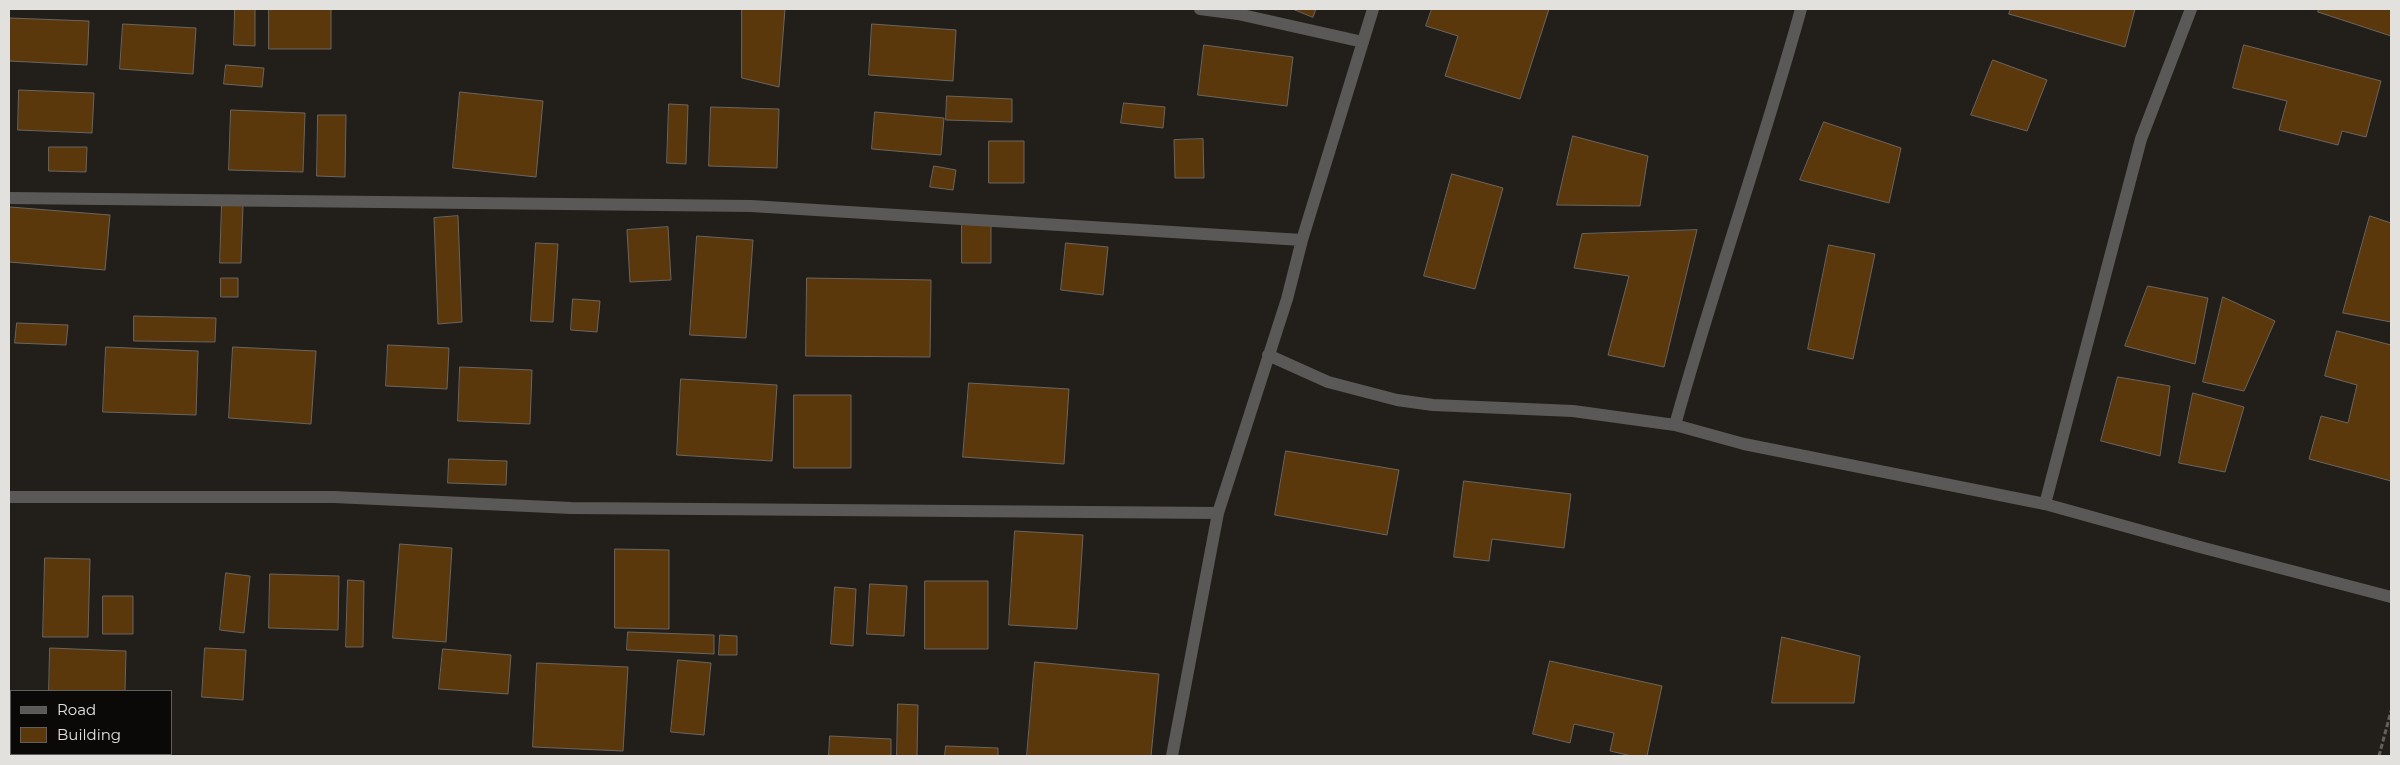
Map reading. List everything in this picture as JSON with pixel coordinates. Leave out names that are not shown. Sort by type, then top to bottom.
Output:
[{"type":"street","points":[[1200,9],[1238,14],[1363,42]]},
{"type":"street","points":[[1172,756],[1218,513],[1287,299],[1302,240],[1372,9]]},
{"type":"street","points":[[1675,425],[1704,321],[1770,119],[1801,9]]},
{"type":"street","points":[[2045,504],[2141,139],[2191,9]]},
{"type":"street","points":[[9,198],[751,206],[1302,240]]},
{"type":"street","points":[[1268,355],[1328,382],[1397,400],[1433,405],[1573,411],[1675,425],[1744,444],[2045,504],[2391,597]]},
{"type":"street","points":[[9,497],[334,497],[571,508],[1218,513]]},
{"type":"path","points":[[2379,756],[2391,711]]},
{"type":"building","points":[[235,9],[255,9],[255,46],[234,45]]},
{"type":"building","points":[[269,9],[331,9],[331,49],[269,49]]},
{"type":"building","points":[[742,9],[785,9],[779,87],[742,78]]},
{"type":"building","points":[[1293,9],[1316,9],[1313,17]]},
{"type":"building","points":[[1432,9],[1549,9],[1520,99],[1445,76],[1458,36],[1426,26]]},
{"type":"building","points":[[2011,9],[2135,9],[2125,47],[2009,14]]},
{"type":"building","points":[[2319,9],[2391,9],[2391,36],[2318,12]]},
{"type":"building","points":[[10,18],[89,21],[87,65],[9,61]]},
{"type":"building","points":[[123,24],[196,28],[193,74],[120,69]]},
{"type":"building","points":[[872,24],[956,30],[953,81],[869,75]]},
{"type":"building","points":[[1204,45],[1293,57],[1287,106],[1198,95]]},
{"type":"building","points":[[2244,45],[2381,81],[2366,137],[2342,131],[2338,145],[2279,130],[2287,101],[2233,88]]},
{"type":"building","points":[[1993,60],[2047,80],[2027,131],[1971,115]]},
{"type":"building","points":[[226,65],[264,68],[262,87],[224,84]]},
{"type":"building","points":[[19,90],[94,93],[92,133],[18,130]]},
{"type":"building","points":[[460,92],[543,101],[536,177],[453,168]]},
{"type":"building","points":[[947,96],[1012,99],[1012,122],[946,120]]},
{"type":"building","points":[[1124,103],[1165,107],[1163,128],[1121,123]]},
{"type":"building","points":[[669,104],[688,105],[686,164],[667,163]]},
{"type":"building","points":[[711,107],[779,109],[777,168],[709,166]]},
{"type":"building","points":[[231,110],[305,113],[303,172],[229,170]]},
{"type":"building","points":[[875,112],[944,118],[941,155],[872,149]]},
{"type":"building","points":[[318,115],[346,115],[345,177],[317,176]]},
{"type":"building","points":[[1824,122],[1901,148],[1889,203],[1800,180]]},
{"type":"building","points":[[1573,136],[1648,156],[1640,206],[1557,205]]},
{"type":"building","points":[[1203,139],[1204,178],[1175,178],[1174,140]]},
{"type":"building","points":[[989,141],[1024,141],[1024,183],[989,183]]},
{"type":"building","points":[[49,147],[87,147],[86,172],[49,171]]},
{"type":"building","points":[[934,166],[956,170],[953,190],[930,187]]},
{"type":"building","points":[[1452,174],[1503,188],[1475,289],[1424,276]]},
{"type":"building","points":[[222,204],[243,205],[241,263],[220,263]]},
{"type":"building","points":[[10,207],[110,215],[105,270],[9,262]]},
{"type":"building","points":[[458,216],[462,322],[438,324],[434,218]]},
{"type":"building","points":[[2370,216],[2391,223],[2391,322],[2343,313]]},
{"type":"building","points":[[962,221],[991,221],[991,263],[962,263]]},
{"type":"building","points":[[668,227],[671,280],[630,282],[627,230]]},
{"type":"building","points":[[1697,230],[1664,367],[1608,355],[1629,276],[1574,268],[1582,234]]},
{"type":"building","points":[[697,236],[753,240],[746,338],[690,335]]},
{"type":"building","points":[[536,243],[558,244],[553,322],[531,321]]},
{"type":"building","points":[[1066,243],[1108,247],[1103,295],[1061,290]]},
{"type":"building","points":[[1829,245],[1875,254],[1853,359],[1808,349]]},
{"type":"building","points":[[221,278],[238,278],[238,297],[221,297]]},
{"type":"building","points":[[807,278],[931,280],[930,357],[806,356]]},
{"type":"building","points":[[2148,286],[2208,298],[2195,364],[2125,346]]},
{"type":"building","points":[[2223,297],[2275,321],[2244,391],[2203,382]]},
{"type":"building","points":[[573,299],[600,301],[597,332],[571,330]]},
{"type":"building","points":[[134,316],[216,318],[215,342],[134,341]]},
{"type":"building","points":[[17,323],[68,325],[66,345],[15,343]]},
{"type":"building","points":[[2337,331],[2391,345],[2391,481],[2309,459],[2321,416],[2348,423],[2357,385],[2325,376]]},
{"type":"building","points":[[388,345],[449,348],[447,389],[386,386]]},
{"type":"building","points":[[106,347],[198,351],[196,415],[103,412]]},
{"type":"building","points":[[233,347],[316,351],[311,424],[229,418]]},
{"type":"building","points":[[460,367],[532,370],[530,424],[458,421]]},
{"type":"building","points":[[2118,377],[2170,386],[2160,456],[2101,441]]},
{"type":"building","points":[[681,379],[777,385],[772,461],[677,455]]},
{"type":"building","points":[[969,383],[1069,389],[1064,464],[963,457]]},
{"type":"building","points":[[2193,393],[2244,407],[2225,472],[2179,463]]},
{"type":"building","points":[[794,395],[851,395],[851,468],[794,468]]},
{"type":"building","points":[[1286,451],[1399,470],[1387,535],[1275,515]]},
{"type":"building","points":[[449,459],[507,461],[506,485],[448,483]]},
{"type":"building","points":[[1464,481],[1571,494],[1564,548],[1492,539],[1489,561],[1454,557]]},
{"type":"building","points":[[1015,531],[1083,535],[1077,629],[1009,625]]},
{"type":"building","points":[[400,544],[452,548],[446,642],[393,638]]},
{"type":"building","points":[[615,549],[669,550],[669,629],[615,628]]},
{"type":"building","points":[[45,558],[90,559],[88,637],[43,637]]},
{"type":"building","points":[[226,573],[250,576],[244,633],[220,630]]},
{"type":"building","points":[[270,574],[339,576],[338,630],[269,628]]},
{"type":"building","points":[[348,580],[364,581],[363,647],[346,647]]},
{"type":"building","points":[[925,581],[988,581],[988,649],[925,649]]},
{"type":"building","points":[[870,584],[907,586],[904,636],[867,634]]},
{"type":"building","points":[[835,587],[856,589],[853,646],[831,644]]},
{"type":"building","points":[[103,596],[133,596],[133,634],[103,634]]},
{"type":"building","points":[[628,632],[714,635],[714,654],[627,650]]},
{"type":"building","points":[[720,635],[737,636],[737,655],[719,655]]},
{"type":"building","points":[[1782,637],[1860,656],[1854,703],[1772,703]]},
{"type":"building","points":[[50,648],[126,651],[125,690],[49,690]]},
{"type":"building","points":[[205,648],[246,650],[243,700],[202,697]]},
{"type":"building","points":[[443,649],[511,655],[508,694],[439,689]]},
{"type":"building","points":[[678,660],[711,663],[704,735],[671,732]]},
{"type":"building","points":[[1550,661],[1662,686],[1647,756],[1632,756],[1610,751],[1614,733],[1574,724],[1570,743],[1533,734]]},
{"type":"building","points":[[1035,662],[1159,674],[1151,756],[1027,756]]},
{"type":"building","points":[[537,663],[628,667],[623,751],[533,747]]},
{"type":"building","points":[[898,704],[918,705],[917,756],[897,756]]},
{"type":"building","points":[[830,736],[891,739],[891,756],[829,756]]},
{"type":"building","points":[[946,746],[998,748],[998,756],[945,756]]},
{"type":"building","points":[[70,755],[134,755],[134,756]]}]
